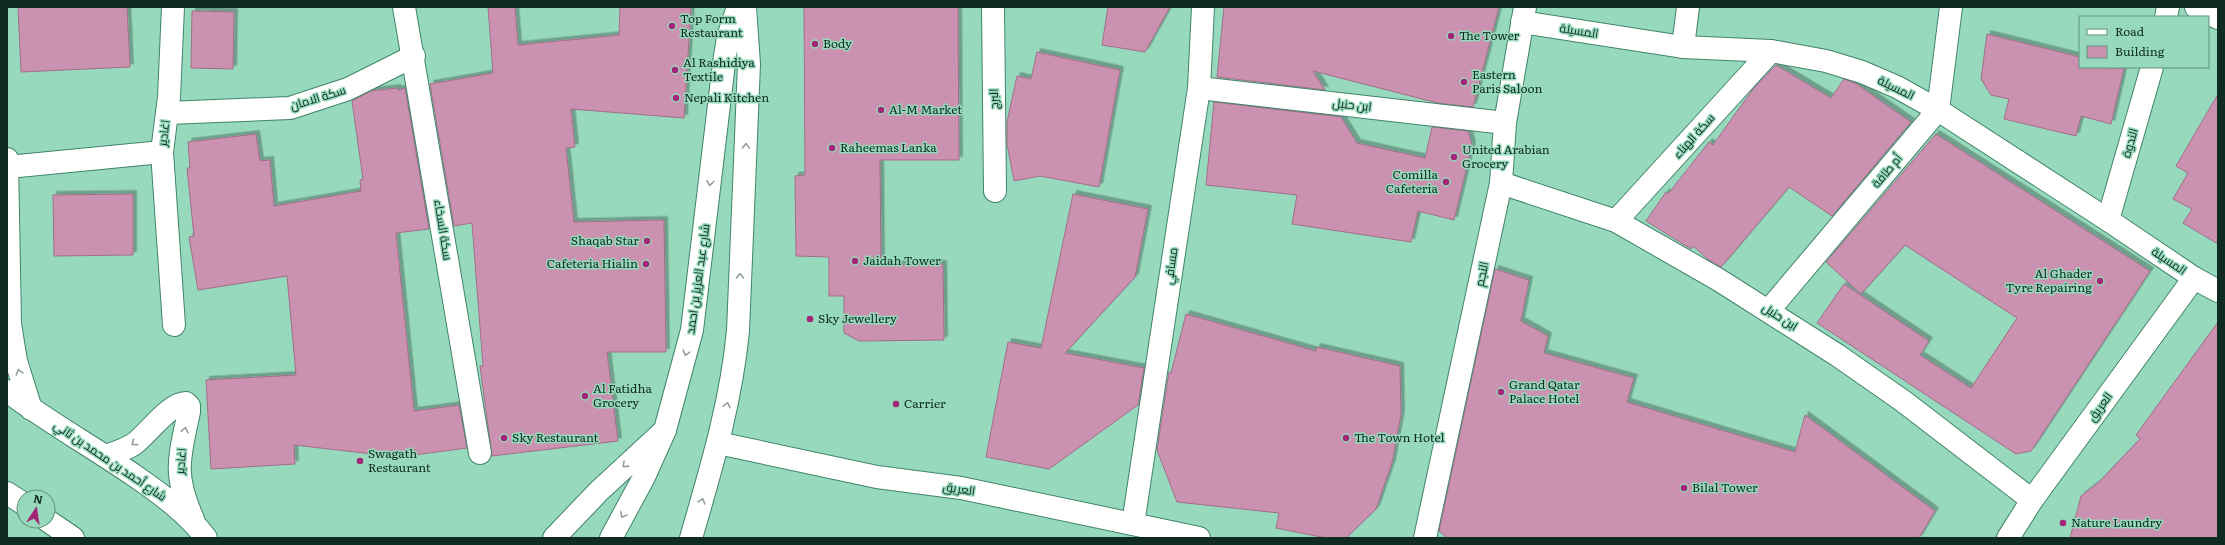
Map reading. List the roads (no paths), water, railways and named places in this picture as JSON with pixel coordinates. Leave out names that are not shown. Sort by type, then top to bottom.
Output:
[{"type":"street","name":"اغادير","points":[[8,163],[162,152],[167,113],[173,7]]},
{"type":"street","name":"سكة السخاء","points":[[404,7],[414,56],[480,453]]},
{"type":"street","name":"شارع عبد العزيز بن احمد","points":[[611,538],[644,477],[664,430],[692,330],[724,63],[728,37],[738,7]]},
{"type":"street","points":[[691,538],[718,443],[734,374],[738,332],[749,64],[745,7]]},
{"type":"street","name":"البرج","points":[[993,7],[996,191]]},
{"type":"street","name":"مسافي","points":[[1133,524],[1199,88],[1203,7]]},
{"type":"street","points":[[1683,47],[1688,7]]},
{"type":"street","points":[[1938,110],[1951,7]]},
{"type":"street","points":[[2196,7],[2218,18]]},
{"type":"street","name":"المسيلة","points":[[1524,14],[1683,47],[1771,51],[1826,61],[1862,72],[1897,87],[1938,110],[2108,220],[2194,278],[2218,291]]},
{"type":"street","name":"النجم","points":[[1425,538],[1501,183],[1506,123],[1524,14]]},
{"type":"street","name":"سكة الهناء","points":[[1616,221],[1771,51]]},
{"type":"street","name":"سكة الامان","points":[[167,113],[290,108],[348,89],[414,56]]},
{"type":"street","name":"الندوة","points":[[2108,220],[2152,68]]},
{"type":"street","name":"ابن حنبل","points":[[1199,88],[1506,123]]},
{"type":"street","name":"أم طاقة","points":[[1769,310],[1938,110]]},
{"type":"street","points":[[162,152],[174,325]]},
{"type":"street","points":[[8,163],[8,299],[16,362],[31,409]]},
{"type":"street","name":"ابن حنبل","points":[[1501,183],[1616,221],[1769,310],[1903,401],[2032,500]]},
{"type":"street","name":"العريق","points":[[2008,538],[2032,500],[2194,278]]},
{"type":"street","name":"شارع أحمد بن محمد بن ثاني","points":[[7,391],[31,409],[105,456],[153,489],[200,530]]},
{"type":"street","name":"اغادير","points":[[105,456],[120,452],[134,444],[169,411],[181,403],[186,403],[189,406],[189,412],[181,450],[180,482],[184,500],[200,530]]},
{"type":"street","points":[[554,538],[604,486],[664,430]]},
{"type":"street","name":"العريق","points":[[718,443],[877,477],[961,488],[1199,538]]},
{"type":"street","points":[[7,493],[16,499]]},
{"type":"street","points":[[56,526],[73,538]]},
{"type":"place","name":"Top Form Restaurant","points":[[672,26]]},
{"type":"place","name":"The Tower","points":[[1451,36]]},
{"type":"place","name":"Body","points":[[815,44]]},
{"type":"place","name":"Al Rashidiya Textile","points":[[675,70]]},
{"type":"place","name":"Eastern Paris Saloon","points":[[1464,82]]},
{"type":"place","name":"Nepali Kitchen","points":[[676,98]]},
{"type":"place","name":"Al-M Market","points":[[881,110]]},
{"type":"place","name":"Raheemas Lanka","points":[[832,148]]},
{"type":"place","name":"United Arabian Grocery","points":[[1454,157]]},
{"type":"place","name":"Comilla Cafeteria","points":[[1446,182]]},
{"type":"place","name":"Shaqab Star","points":[[647,241]]},
{"type":"place","name":"Jaidah Tower","points":[[855,261]]},
{"type":"place","name":"Cafeteria Hialin","points":[[646,264]]},
{"type":"place","name":"Al Ghader Tyre Repairing","points":[[2100,281]]},
{"type":"place","name":"Sky Jewellery","points":[[810,319]]},
{"type":"place","name":"Grand Qatar Palace Hotel","points":[[1501,392]]},
{"type":"place","name":"Al Fatidha Grocery","points":[[585,396]]},
{"type":"place","name":"Carrier","points":[[896,404]]},
{"type":"place","name":"Sky Restaurant","points":[[504,438]]},
{"type":"place","name":"The Town Hotel","points":[[1346,438]]},
{"type":"place","name":"Swagath Restaurant","points":[[360,461]]},
{"type":"place","name":"Bilal Tower","points":[[1684,488]]},
{"type":"place","name":"Nature Laundry","points":[[2063,523]]}]
